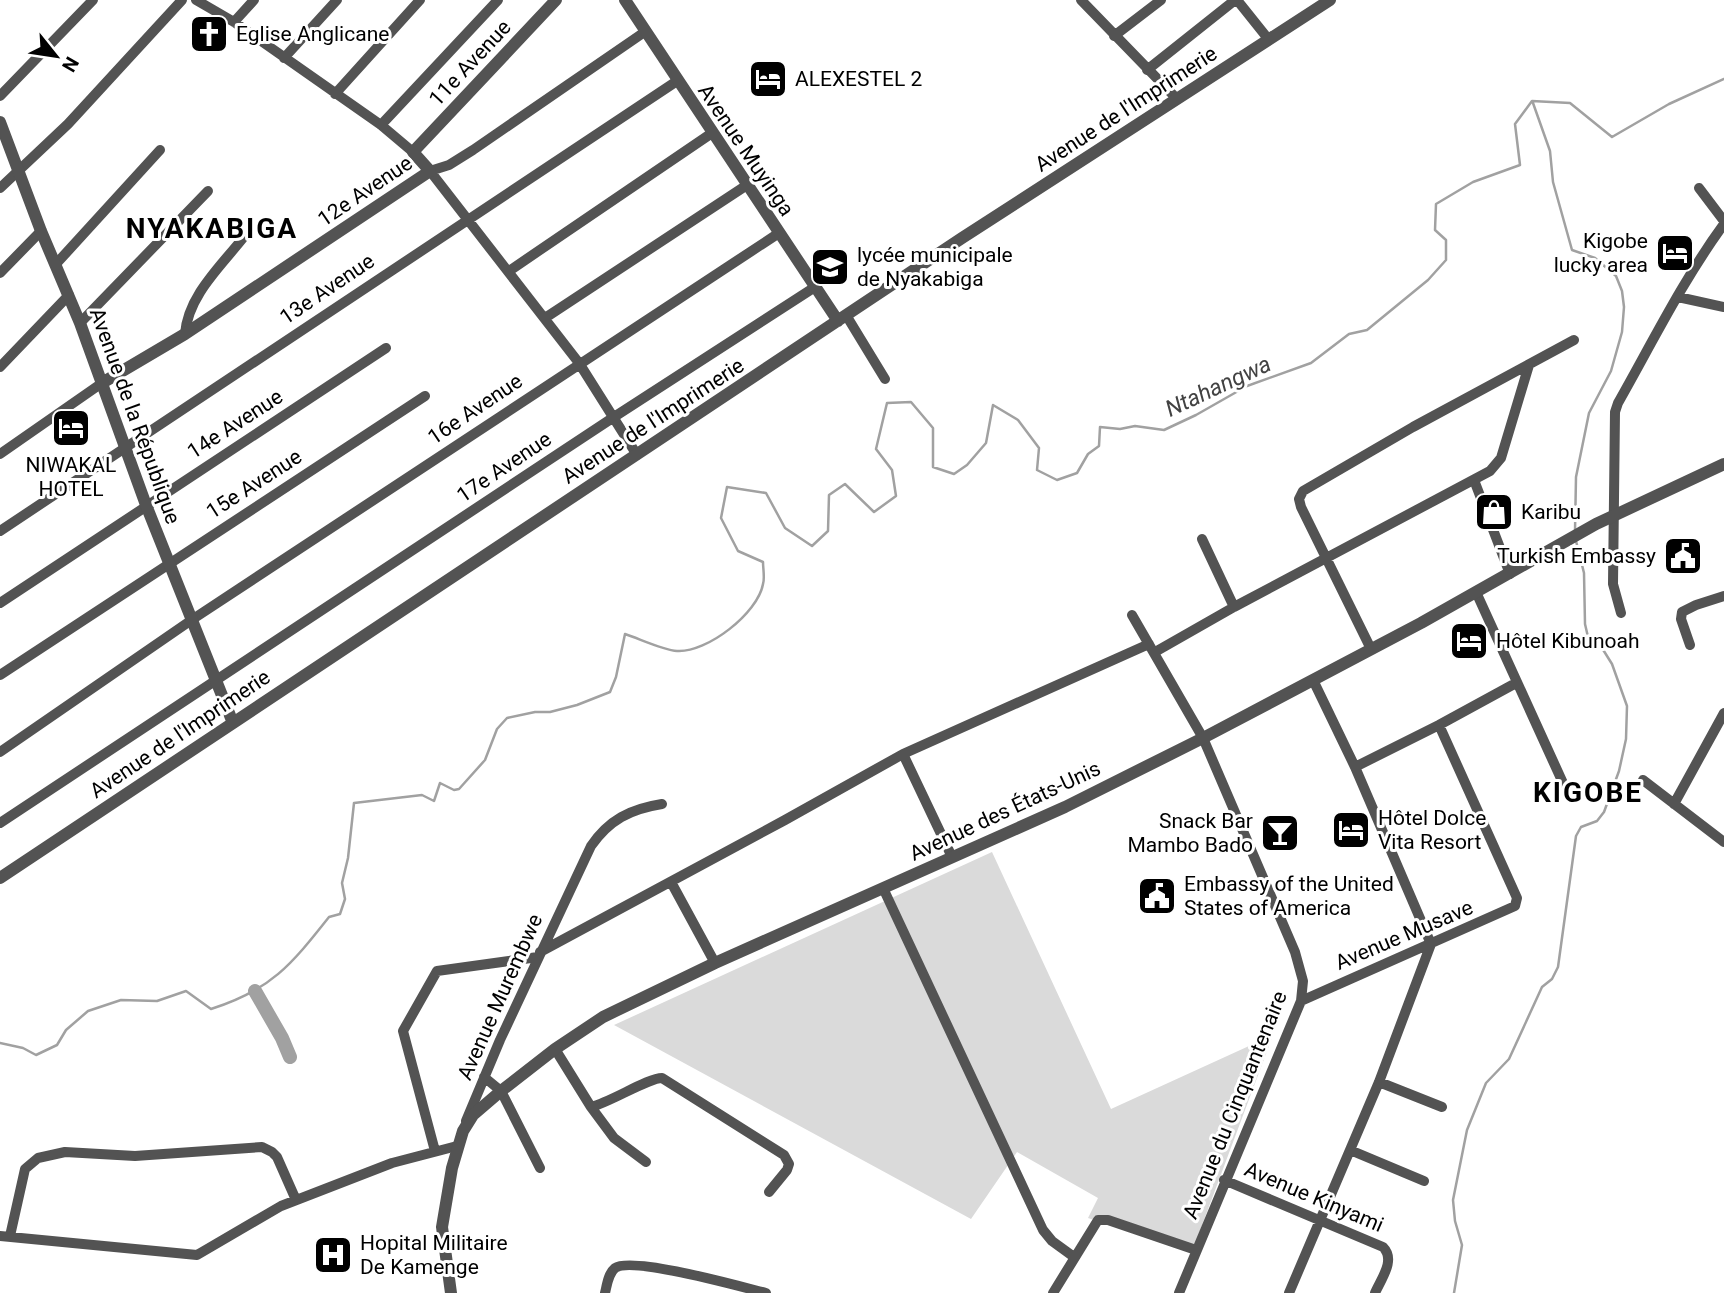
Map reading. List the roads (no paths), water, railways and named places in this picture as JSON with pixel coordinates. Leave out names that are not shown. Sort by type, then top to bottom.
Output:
[{"type":"street","points":[[0,96],[93,0]]},
{"type":"street","points":[[0,188],[68,124],[182,0]]},
{"type":"street","points":[[196,0],[234,22],[381,125],[413,152],[579,363],[637,455]]},
{"type":"street","points":[[234,22],[254,0]]},
{"type":"street","points":[[284,58],[337,0]]},
{"type":"street","points":[[335,94],[420,0]]},
{"type":"street","points":[[381,125],[498,0]]},
{"type":"street","name":"11e Avenue","points":[[413,152],[556,0]]},
{"type":"street","name":"Avenue Muyinga","points":[[625,0],[815,288],[842,318]]},
{"type":"street","points":[[1114,36],[1161,0]]},
{"type":"street","points":[[1147,70],[1236,0],[1269,40]]},
{"type":"street","name":"Avenue de l'Imprimerie","points":[[0,878],[842,318],[1329,0]]},
{"type":"street","points":[[1088,2],[1114,36],[1177,99]]},
{"type":"street","name":"12e Avenue","points":[[0,454],[102,383],[185,334],[430,171],[473,150],[646,31]]},
{"type":"street","name":"13e Avenue","points":[[0,531],[677,81]]},
{"type":"street","name":"Avenue de la République","points":[[0,122],[41,231],[80,323],[146,505],[233,723]]},
{"type":"street","points":[[509,271],[712,133]]},
{"type":"street","points":[[56,264],[160,150]]},
{"type":"street","points":[[544,318],[747,185]]},
{"type":"street","points":[[1621,612],[1614,584],[1615,412],[1678,297],[1724,222],[1699,188]]},
{"type":"street","points":[[80,323],[208,191]]},
{"type":"street","points":[[0,274],[41,231]]},
{"type":"street","name":"16e Avenue","points":[[0,752],[193,619],[779,233]]},
{"type":"street","points":[[185,334],[186,318],[195,300],[243,238]]},
{"type":"street","name":"17e Avenue","points":[[0,823],[614,417],[815,288]]},
{"type":"street","points":[[0,366],[69,295]]},
{"type":"street","points":[[1678,297],[1724,307]]},
{"type":"street","points":[[842,318],[885,379]]},
{"type":"street","points":[[1371,649],[1300,507],[1298,499],[1303,491],[1413,427],[1574,340]]},
{"type":"street","name":"14e Avenue","points":[[0,603],[386,348]]},
{"type":"street","points":[[435,1151],[403,1031],[438,971],[539,955],[902,754],[1152,648],[1474,480],[1490,471],[1501,458],[1529,365]]},
{"type":"street","name":"15e Avenue","points":[[0,675],[425,396]]},
{"type":"street","name":"Avenue des États-Unis","points":[[450,1293],[442,1227],[457,1146],[463,1131],[473,1115],[501,1091],[555,1049],[608,1014],[715,963],[1065,807],[1313,680],[1510,574],[1596,524],[1724,464]]},
{"type":"street","points":[[1474,480],[1510,574]]},
{"type":"street","points":[[1202,539],[1234,607]]},
{"type":"street","points":[[1476,592],[1563,783]]},
{"type":"street","points":[[1690,645],[1681,619],[1682,612],[1724,596]]},
{"type":"street","name":"Avenue du Cinquantenaire","points":[[1132,615],[1203,738],[1295,952],[1303,981],[1301,1001],[1179,1293]]},
{"type":"street","points":[[1289,1293],[1379,1082],[1431,944],[1355,767],[1313,680]]},
{"type":"street","points":[[1355,767],[1516,683]]},
{"type":"street","points":[[1674,804],[1724,713]]},
{"type":"street","name":"Avenue Musave","points":[[1301,1001],[1515,906],[1517,898],[1439,725]]},
{"type":"street","points":[[902,754],[952,857]]},
{"type":"street","points":[[1643,780],[1724,842]]},
{"type":"street","name":"Avenue Murembwe","points":[[463,1131],[484,1076],[591,846],[602,831],[640,807],[662,804]]},
{"type":"street","points":[[671,882],[715,963]]},
{"type":"street","points":[[883,888],[1043,1230],[1052,1241],[1074,1257]]},
{"type":"street","points":[[555,1049],[614,1138],[646,1162]]},
{"type":"street","points":[[484,1076],[501,1091],[540,1168]]},
{"type":"street","points":[[591,1107],[613,1100],[652,1079],[666,1080],[786,1157],[789,1164],[787,1170],[769,1192]]},
{"type":"street","points":[[1379,1082],[1443,1107]]},
{"type":"street","points":[[296,1200],[277,1157],[262,1147],[135,1156],[65,1152],[49,1154],[30,1162],[25,1169],[5,1236],[197,1255],[296,1200],[392,1163],[457,1146]]},
{"type":"street","points":[[1350,1150],[1424,1181]]},
{"type":"street","name":"Avenue Kinyami","points":[[1224,1180],[1383,1247],[1390,1259],[1376,1293]]},
{"type":"street","points":[[1054,1293],[1097,1221],[1103,1219],[1196,1250]]},
{"type":"street","points":[[605,1293],[609,1276],[615,1268],[622,1265],[663,1269],[766,1293]]},
{"type":"waterway","name":"Ntahangwa","points":[[0,1043],[23,1048],[36,1055],[57,1045],[66,1030],[88,1011],[121,1000],[157,1001],[186,991],[211,1009],[232,1002],[265,984],[291,962],[329,917],[340,914],[345,899],[342,883],[348,858],[354,803],[422,795],[434,801],[440,783],[454,790],[459,789],[485,760],[497,729],[507,718],[550,712],[610,692],[625,634],[671,650],[689,650],[716,638],[742,618],[759,595],[764,576],[763,562],[738,551],[721,518],[727,487],[766,493],[785,528],[812,546],[828,531],[829,495],[845,484],[874,512],[896,496],[892,470],[876,449],[887,403],[911,402],[933,428],[933,467],[954,474],[967,465],[986,443],[993,405],[1018,420],[1039,448],[1037,470],[1057,480],[1077,473],[1088,454],[1099,446],[1100,427],[1120,429],[1135,426],[1164,430],[1247,386],[1311,363],[1349,334],[1367,330],[1428,280],[1446,260],[1446,240],[1435,230],[1436,204],[1473,182],[1520,165],[1515,124],[1532,101],[1570,103],[1612,137],[1669,104],[1724,79]]},
{"type":"waterway","points":[[1533,103],[1550,151],[1553,182],[1572,250],[1595,258],[1616,276],[1624,307],[1622,332],[1611,371],[1589,413],[1576,477],[1575,531]]},
{"type":"waterway","points":[[1454,1293],[1462,1245],[1455,1221],[1453,1200],[1467,1130],[1486,1083],[1509,1059],[1542,987],[1552,979],[1558,967],[1576,836],[1581,827],[1597,821],[1604,812],[1619,771],[1626,739],[1627,706],[1612,664],[1602,648],[1588,637],[1585,624],[1584,573],[1576,541]]},
{"type":"waterway","points":[[255,991],[290,1057]]},
{"type":"place","name":"Eglise Anglicane","points":[[209,34]]},
{"type":"place","name":"ALEXESTEL 2","points":[[768,79]]},
{"type":"place","name":"Kigobe lucky area","points":[[1675,253]]},
{"type":"place","name":"lycée municipale de Nyakabiga","points":[[830,267]]},
{"type":"place","name":"NIWAKAL HOTEL","points":[[71,428]]},
{"type":"place","name":"Karibu","points":[[1494,512]]},
{"type":"place","name":"Turkish Embassy","points":[[1683,556]]},
{"type":"place","name":"Hôtel Kibunoah","points":[[1469,641]]},
{"type":"place","name":"Hôtel Dolce Vita Resort","points":[[1351,830]]},
{"type":"place","name":"Snack Bar Mambo Bado","points":[[1280,833]]},
{"type":"place","name":"Embassy of the United States of America","points":[[1157,896]]},
{"type":"place","name":"Hopital Militaire De Kamenge","points":[[333,1255]]},
{"type":"district","name":"NYAKABIGA","points":[[212,228]]},
{"type":"district","name":"KIGOBE","points":[[1588,792]]}]
